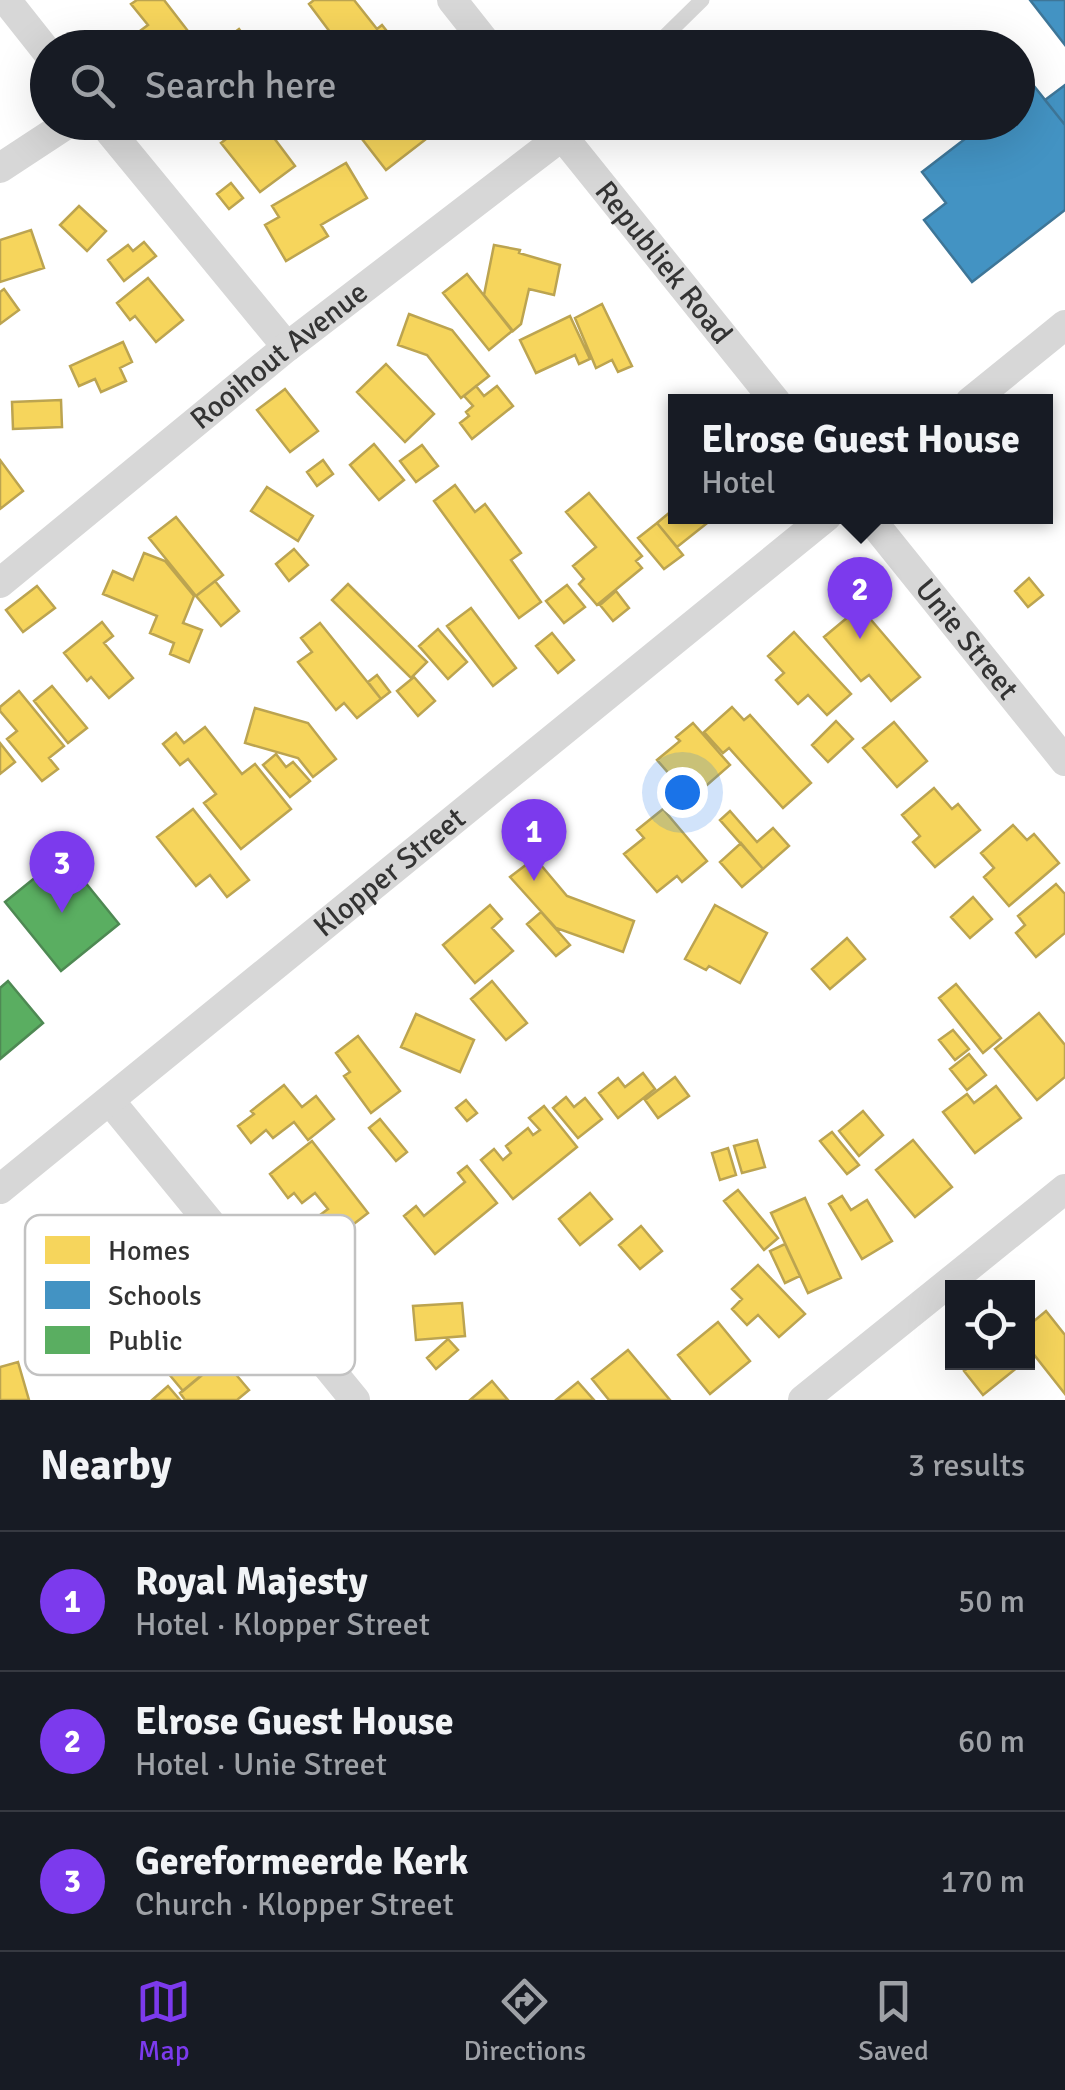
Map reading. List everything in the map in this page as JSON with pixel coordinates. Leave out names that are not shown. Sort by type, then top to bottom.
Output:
[{"type":"street","points":[[6,0],[30,30]]},
{"type":"street","points":[[452,0],[476,30]]},
{"type":"street","points":[[0,168],[43,140]]},
{"type":"street","points":[[117,140],[287,348]]},
{"type":"street","name":"Rooihout Avenue","points":[[0,582],[547,140]]},
{"type":"street","name":"Republiek Road","points":[[573,140],[770,394]]},
{"type":"street","points":[[980,394],[1065,325]]},
{"type":"street","name":"Klopper Street","points":[[0,1189],[817,524]]},
{"type":"street","name":"Unie Street","points":[[874,524],[1065,760]]},
{"type":"street","points":[[110,1101],[203,1215]]},
{"type":"street","points":[[804,1400],[1065,1189]]},
{"type":"street","points":[[335,1375],[355,1400]]},
{"type":"lane","points":[[671,30],[702,0]]},
{"type":"building: Homes","points":[[137,0],[164,0],[187,30],[141,30],[148,25],[131,4]]},
{"type":"building: Homes","points":[[314,0],[354,0],[377,29],[382,25],[386,30],[328,30],[309,4]]},
{"type":"building: Homes","points":[[276,140],[295,166],[260,192],[221,143]]},
{"type":"building: Homes","points":[[363,140],[425,140],[386,170]]},
{"type":"building: Homes","points":[[346,163],[367,198],[321,225],[328,236],[286,261],[265,225],[279,217],[272,206]]},
{"type":"building: Homes","points":[[231,183],[243,198],[229,209],[217,194]]},
{"type":"building: Homes","points":[[79,206],[106,231],[87,251],[60,225]]},
{"type":"building: Homes","points":[[31,230],[44,268],[0,282],[0,240]]},
{"type":"building: Homes","points":[[144,242],[156,256],[124,281],[108,260],[128,245],[133,251]]},
{"type":"building: Homes","points":[[494,245],[560,265],[554,295],[529,289],[521,324],[513,331],[484,295]]},
{"type":"building: Homes","points":[[467,274],[512,331],[489,350],[443,293]]},
{"type":"building: Homes","points":[[148,278],[183,320],[156,342],[135,316],[130,320],[117,303]]},
{"type":"building: Homes","points":[[4,289],[19,310],[0,324],[0,292]]},
{"type":"building: Homes","points":[[602,304],[632,366],[618,372],[612,360],[596,368],[575,318]]},
{"type":"building: Homes","points":[[409,314],[452,330],[489,376],[461,398],[427,355],[398,345]]},
{"type":"building: Homes","points":[[570,316],[590,359],[579,364],[575,355],[536,373],[520,340]]},
{"type":"building: Homes","points":[[123,342],[132,362],[120,368],[126,381],[101,392],[95,379],[79,386],[70,366]]},
{"type":"building: Homes","points":[[386,364],[434,414],[405,442],[357,392]]},
{"type":"building: Homes","points":[[476,386],[484,396],[497,386],[513,406],[472,439],[460,423],[473,406],[464,396]]},
{"type":"building: Homes","points":[[285,389],[318,431],[290,452],[257,410]]},
{"type":"building: Homes","points":[[61,400],[62,427],[13,429],[12,402]]},
{"type":"building: Homes","points":[[374,444],[404,480],[379,500],[350,465]]},
{"type":"building: Homes","points":[[422,445],[438,466],[416,482],[400,461]]},
{"type":"building: Homes","points":[[0,460],[23,491],[0,509]]},
{"type":"building: Homes","points":[[323,460],[333,474],[317,486],[307,472]]},
{"type":"building: Homes","points":[[455,485],[475,512],[485,504],[521,553],[511,560],[541,602],[519,618],[434,501]]},
{"type":"building: Homes","points":[[267,487],[313,516],[298,541],[251,511]]},
{"type":"building: Homes","points":[[589,493],[642,556],[636,561],[642,568],[597,605],[579,584],[584,579],[573,566],[596,547],[566,512]]},
{"type":"building: Homes","points":[[668,514],[668,524],[706,524],[677,547],[657,523]]},
{"type":"building: Homes","points":[[176,517],[223,575],[196,596],[149,538]]},
{"type":"building: Homes","points":[[657,523],[683,555],[664,569],[638,538]]},
{"type":"building: Homes","points":[[294,549],[308,565],[289,581],[276,564]]},
{"type":"building: Homes","points":[[144,553],[165,561],[194,596],[183,623],[202,630],[189,662],[170,654],[174,643],[150,633],[157,616],[103,594],[113,571],[133,580]]},
{"type":"building: Homes","points":[[1029,578],[1043,595],[1028,607],[1015,591]]},
{"type":"building: Homes","points":[[215,581],[239,611],[221,626],[196,596]]},
{"type":"building: Homes","points":[[348,584],[427,662],[411,678],[332,600]]},
{"type":"building: Homes","points":[[567,585],[585,607],[564,623],[546,601]]},
{"type":"building: Homes","points":[[37,586],[55,608],[23,632],[6,610]]},
{"type":"building: Homes","points":[[616,591],[629,608],[613,621],[600,605]]},
{"type":"building: Homes","points":[[860,607],[920,677],[891,701],[869,675],[861,681],[824,637]]},
{"type":"building: Homes","points":[[471,608],[516,668],[493,686],[447,626]]},
{"type":"building: Homes","points":[[102,622],[113,636],[104,643],[133,678],[109,698],[91,677],[87,681],[64,653]]},
{"type":"building: Homes","points":[[320,623],[381,699],[357,718],[344,703],[336,710],[298,662],[312,652],[301,638]]},
{"type":"building: Homes","points":[[438,629],[467,662],[448,679],[419,646]]},
{"type":"building: Homes","points":[[794,632],[851,694],[827,715],[808,695],[798,704],[776,680],[784,673],[768,656]]},
{"type":"building: Homes","points":[[552,633],[574,660],[558,673],[536,646]]},
{"type":"building: Homes","points":[[377,675],[390,692],[381,699],[368,682]]},
{"type":"building: Homes","points":[[414,677],[435,701],[418,716],[397,691]]},
{"type":"building: Homes","points":[[52,686],[87,728],[68,743],[34,701]]},
{"type":"building: Homes","points":[[19,691],[64,746],[49,758],[58,769],[42,781],[7,739],[17,731],[0,707]]},
{"type":"building: Homes","points":[[732,707],[744,720],[750,715],[811,783],[783,808],[729,748],[723,753],[704,732]]},
{"type":"building: Homes","points":[[255,708],[308,723],[336,759],[313,777],[298,758],[245,743]]},
{"type":"building: Homes","points":[[836,721],[853,739],[828,762],[812,745]]},
{"type":"building: Homes","points":[[894,722],[927,761],[897,787],[863,748]]},
{"type":"building: Homes","points":[[693,723],[730,765],[691,799],[657,760],[680,741],[676,737]]},
{"type":"building: Homes","points":[[205,727],[242,774],[255,764],[291,809],[241,849],[204,803],[216,794],[188,759],[180,765],[163,744],[176,733],[184,743]]},
{"type":"building: Homes","points":[[0,743],[15,762],[0,774]]},
{"type":"building: Homes","points":[[276,754],[286,767],[293,762],[310,781],[290,797],[263,765]]},
{"type":"building: Homes","points":[[934,788],[952,809],[958,804],[980,830],[935,867],[913,842],[920,836],[902,815]]},
{"type":"building: Homes","points":[[193,809],[249,880],[227,897],[210,875],[196,886],[157,837]]},
{"type":"building: Homes","points":[[663,809],[707,861],[682,882],[677,876],[657,892],[624,854],[644,838],[637,830]]},
{"type":"building: Homes","points":[[730,811],[757,842],[773,828],[789,846],[763,869],[720,820]]},
{"type":"building: Homes","points":[[1013,825],[1027,840],[1034,834],[1059,863],[1009,906],[984,877],[994,868],[981,853]]},
{"type":"building: Homes","points":[[741,843],[763,869],[742,887],[720,862]]},
{"type":"building: Homes","points":[[535,858],[567,896],[634,921],[623,952],[556,928],[510,877]]},
{"type":"building: Homes","points":[[1056,884],[1065,894],[1065,933],[1036,957],[1016,933],[1025,925],[1018,916]]},
{"type":"building: Homes","points":[[973,897],[992,919],[970,938],[951,917]]},
{"type":"building: Homes","points":[[490,905],[502,919],[492,928],[513,951],[475,983],[443,945]]},
{"type":"building: Homes","points":[[715,905],[767,933],[740,983],[709,966],[706,970],[685,959]]},
{"type":"building: Homes","points":[[541,912],[570,945],[556,956],[527,924]]},
{"type":"building: Homes","points":[[847,938],[865,959],[830,989],[812,969]]},
{"type":"building: Homes","points":[[492,981],[527,1023],[506,1040],[471,999]]},
{"type":"building: Homes","points":[[956,984],[1001,1038],[983,1053],[939,998]]},
{"type":"building: Homes","points":[[1039,1013],[1065,1045],[1065,1077],[1037,1100],[995,1049]]},
{"type":"building: Homes","points":[[416,1014],[474,1040],[460,1072],[401,1047]]},
{"type":"building: Homes","points":[[953,1030],[969,1049],[955,1060],[939,1040]]},
{"type":"building: Homes","points":[[358,1036],[400,1091],[371,1113],[344,1076],[350,1072],[336,1053]]},
{"type":"building: Homes","points":[[969,1054],[986,1075],[967,1090],[950,1069]]},
{"type":"building: Homes","points":[[643,1073],[655,1089],[618,1118],[599,1093],[618,1078],[625,1087]]},
{"type":"building: Homes","points":[[675,1077],[689,1096],[658,1118],[645,1100]]},
{"type":"building: Homes","points":[[284,1085],[302,1107],[316,1096],[334,1119],[308,1140],[294,1122],[273,1138],[266,1130],[251,1143],[238,1126]]},
{"type":"building: Homes","points":[[996,1086],[1021,1118],[975,1153],[943,1112],[967,1094],[974,1103]]},
{"type":"building: Homes","points":[[566,1097],[574,1107],[585,1098],[602,1119],[578,1138],[553,1108]]},
{"type":"building: Homes","points":[[466,1100],[477,1113],[467,1121],[456,1108]]},
{"type":"building: Homes","points":[[544,1106],[577,1147],[513,1199],[481,1160],[494,1149],[503,1160],[511,1153],[506,1146],[528,1128],[533,1135],[540,1130],[529,1118]]},
{"type":"building: Homes","points":[[863,1111],[883,1135],[859,1156],[839,1131]]},
{"type":"building: Homes","points":[[380,1119],[407,1152],[396,1161],[369,1128]]},
{"type":"building: Homes","points":[[832,1132],[859,1165],[847,1174],[820,1141]]},
{"type":"building: Homes","points":[[757,1140],[765,1167],[742,1173],[734,1146]]},
{"type":"building: Homes","points":[[913,1140],[952,1187],[915,1217],[876,1170]]},
{"type":"building: Homes","points":[[312,1141],[368,1213],[355,1223],[355,1215],[320,1215],[328,1209],[315,1193],[302,1203],[294,1193],[288,1198],[270,1174]]},
{"type":"building: Homes","points":[[728,1148],[736,1175],[720,1180],[712,1153]]},
{"type":"building: Homes","points":[[467,1166],[497,1203],[435,1254],[404,1216],[416,1206],[424,1216],[465,1182],[458,1173]]},
{"type":"building: Homes","points":[[738,1190],[778,1238],[764,1250],[724,1201]]},
{"type":"building: Homes","points":[[590,1193],[612,1219],[580,1245],[559,1219]]},
{"type":"building: Homes","points":[[842,1196],[851,1210],[867,1200],[892,1241],[862,1259],[829,1204]]},
{"type":"building: Homes","points":[[805,1198],[841,1278],[808,1293],[771,1213]]},
{"type":"building: Homes","points":[[641,1226],[662,1251],[640,1269],[619,1245]]},
{"type":"building: Homes","points":[[785,1244],[800,1276],[785,1283],[770,1251]]},
{"type":"building: Homes","points":[[758,1265],[805,1314],[779,1337],[758,1315],[747,1325],[732,1309],[742,1299],[732,1289]]},
{"type":"building: Homes","points":[[462,1303],[465,1336],[416,1340],[413,1306]]},
{"type":"building: Homes","points":[[1046,1311],[1065,1335],[1065,1394],[1035,1356],[1035,1320]]},
{"type":"building: Homes","points":[[718,1322],[750,1361],[710,1394],[678,1355]]},
{"type":"building: Homes","points":[[448,1339],[458,1350],[436,1369],[427,1358]]},
{"type":"building: Homes","points":[[628,1350],[670,1400],[609,1400],[592,1379]]},
{"type":"building: Homes","points":[[18,1362],[29,1400],[0,1400],[0,1367]]},
{"type":"building: Homes","points":[[965,1370],[1014,1370],[983,1395]]},
{"type":"building: Homes","points":[[170,1375],[200,1375],[201,1376],[183,1391]]},
{"type":"building: Homes","points":[[202,1375],[236,1375],[249,1390],[237,1400],[185,1400],[180,1393]]},
{"type":"building: Homes","points":[[492,1381],[508,1400],[470,1400]]},
{"type":"building: Homes","points":[[578,1382],[594,1400],[556,1400]]},
{"type":"building: Homes","points":[[168,1386],[180,1400],[152,1400]]},
{"type":"building: Schools","points":[[1030,0],[1065,0],[1065,45]]},
{"type":"building: Schools","points":[[1065,85],[1065,125],[1045,100]]},
{"type":"building: Schools","points":[[1035,87],[1065,125],[1065,210],[972,282],[924,220],[946,203],[922,172],[964,140],[1035,140]]},
{"type":"building: Public","points":[[63,855],[119,924],[61,971],[5,902]]},
{"type":"building: Public","points":[[8,981],[43,1023],[0,1059],[0,988]]},
{"type":"place","name":"Elrose Guest House","points":[[860,639]]},
{"type":"place","name":"Royal Majesty","points":[[534,881]]},
{"type":"place","name":"Gereformeerde Kerk","points":[[62,913]]}]
